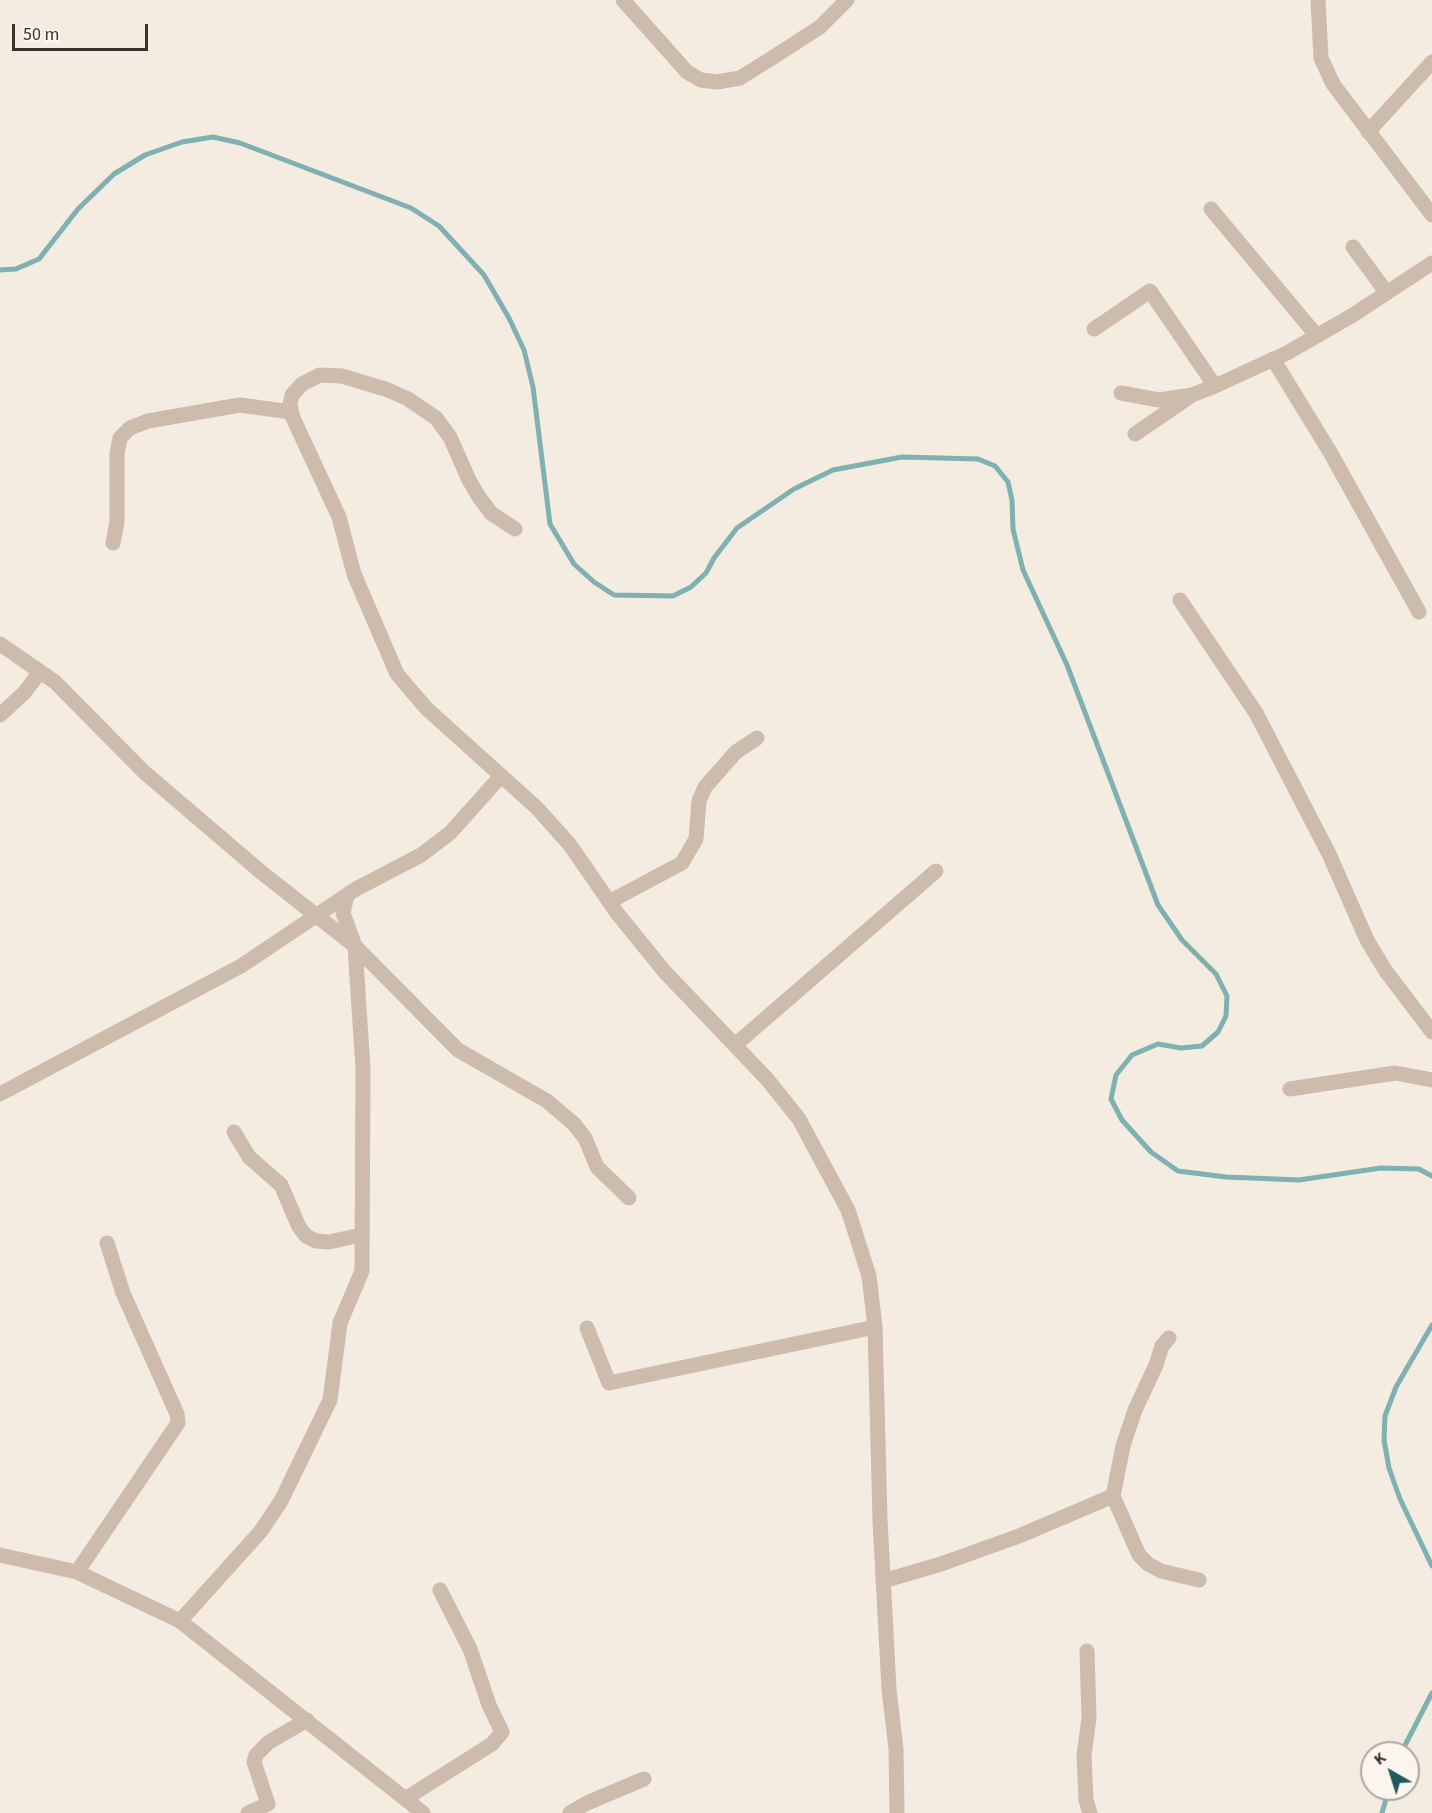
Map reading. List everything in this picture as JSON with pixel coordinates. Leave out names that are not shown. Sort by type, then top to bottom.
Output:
[{"type":"street","points":[[623,0],[687,72],[709,81],[740,78],[819,27],[847,0]]},
{"type":"street","points":[[1318,0],[1321,58],[1333,84],[1432,215]]},
{"type":"street","points":[[1368,132],[1432,62]]},
{"type":"street","points":[[1210,208],[1317,336]]},
{"type":"street","points":[[1353,247],[1387,293]]},
{"type":"street","points":[[1121,393],[1159,400],[1192,395],[1215,386],[1317,336],[1432,263]]},
{"type":"street","points":[[1094,329],[1150,291],[1215,386]]},
{"type":"street","points":[[1274,359],[1330,452],[1419,612]]},
{"type":"street","points":[[515,529],[491,513],[479,497],[450,437],[436,418],[388,390],[342,376],[320,375],[302,384],[292,395],[291,412],[335,508],[354,574],[397,674],[426,708],[537,808],[570,845],[609,902],[664,971],[735,1045],[799,1119],[825,1163],[848,1210],[870,1276],[875,1327],[883,1581],[896,1749],[897,1813]]},
{"type":"street","points":[[1135,434],[1192,395]]},
{"type":"street","points":[[113,543],[117,522],[117,454],[120,438],[130,428],[148,421],[240,405],[291,412]]},
{"type":"street","points":[[1180,600],[1256,713],[1329,854],[1367,940],[1385,970],[1432,1032]]},
{"type":"street","points":[[0,644],[55,682],[144,772],[355,946],[458,1050],[547,1101],[574,1124],[585,1138],[597,1167],[629,1198]]},
{"type":"street","points":[[0,715],[24,693],[40,672]]},
{"type":"street","points":[[609,902],[682,863],[696,839],[699,801],[705,787],[736,752],[757,738]]},
{"type":"street","points":[[0,1094],[241,966],[347,895],[436,845],[467,816],[501,776]]},
{"type":"street","points":[[735,1045],[936,871]]},
{"type":"street","points":[[180,1621],[261,1531],[281,1501],[322,1419],[333,1384],[340,1323],[362,1271],[363,1069],[355,946],[343,913],[347,895]]},
{"type":"street","points":[[1290,1089],[1395,1073],[1432,1080]]},
{"type":"street","points":[[234,1132],[249,1156],[274,1176],[281,1185],[299,1227],[306,1236],[316,1241],[328,1242],[361,1235]]},
{"type":"street","points":[[77,1572],[178,1423],[177,1414],[123,1293],[107,1243]]},
{"type":"street","points":[[587,1328],[609,1383],[875,1327]]},
{"type":"street","points":[[1169,1338],[1162,1346],[1156,1365],[1135,1410],[1123,1446],[1113,1496],[1139,1555],[1148,1564],[1161,1571],[1199,1580]]},
{"type":"street","points":[[883,1581],[941,1564],[1019,1536],[1113,1496]]},
{"type":"street","points":[[0,1555],[77,1572],[180,1621],[423,1813]]},
{"type":"street","points":[[405,1799],[492,1744],[502,1732],[489,1705],[470,1649],[440,1590]]},
{"type":"street","points":[[1087,1651],[1089,1718],[1084,1755],[1086,1800],[1090,1813]]},
{"type":"street","points":[[248,1813],[267,1804],[254,1762],[256,1755],[268,1742],[307,1720]]},
{"type":"street","points":[[570,1813],[586,1803],[644,1779]]},
{"type":"waterway","points":[[0,270],[16,269],[39,259],[78,209],[114,174],[145,155],[182,142],[213,137],[240,143],[411,208],[439,226],[484,275],[509,318],[524,350],[533,387],[550,524],[574,564],[594,582],[614,595],[673,596],[691,587],[706,573],[714,558],[737,528],[794,489],[833,470],[902,457],[978,459],[995,466],[1008,482],[1012,500],[1013,529],[1023,570],[1067,665],[1158,905],[1182,940],[1216,974],[1227,996],[1226,1016],[1218,1032],[1202,1046],[1181,1048],[1158,1044],[1132,1055],[1116,1075],[1111,1099],[1122,1120],[1151,1152],[1178,1171],[1226,1177],[1299,1180],[1381,1168],[1419,1169],[1432,1176]]},
{"type":"waterway","points":[[1432,1325],[1396,1387],[1385,1416],[1384,1440],[1389,1468],[1400,1499],[1432,1566]]},
{"type":"waterway","points":[[1407,1741],[1432,1693]]},
{"type":"waterway","points":[[1382,1813],[1386,1801]]}]
